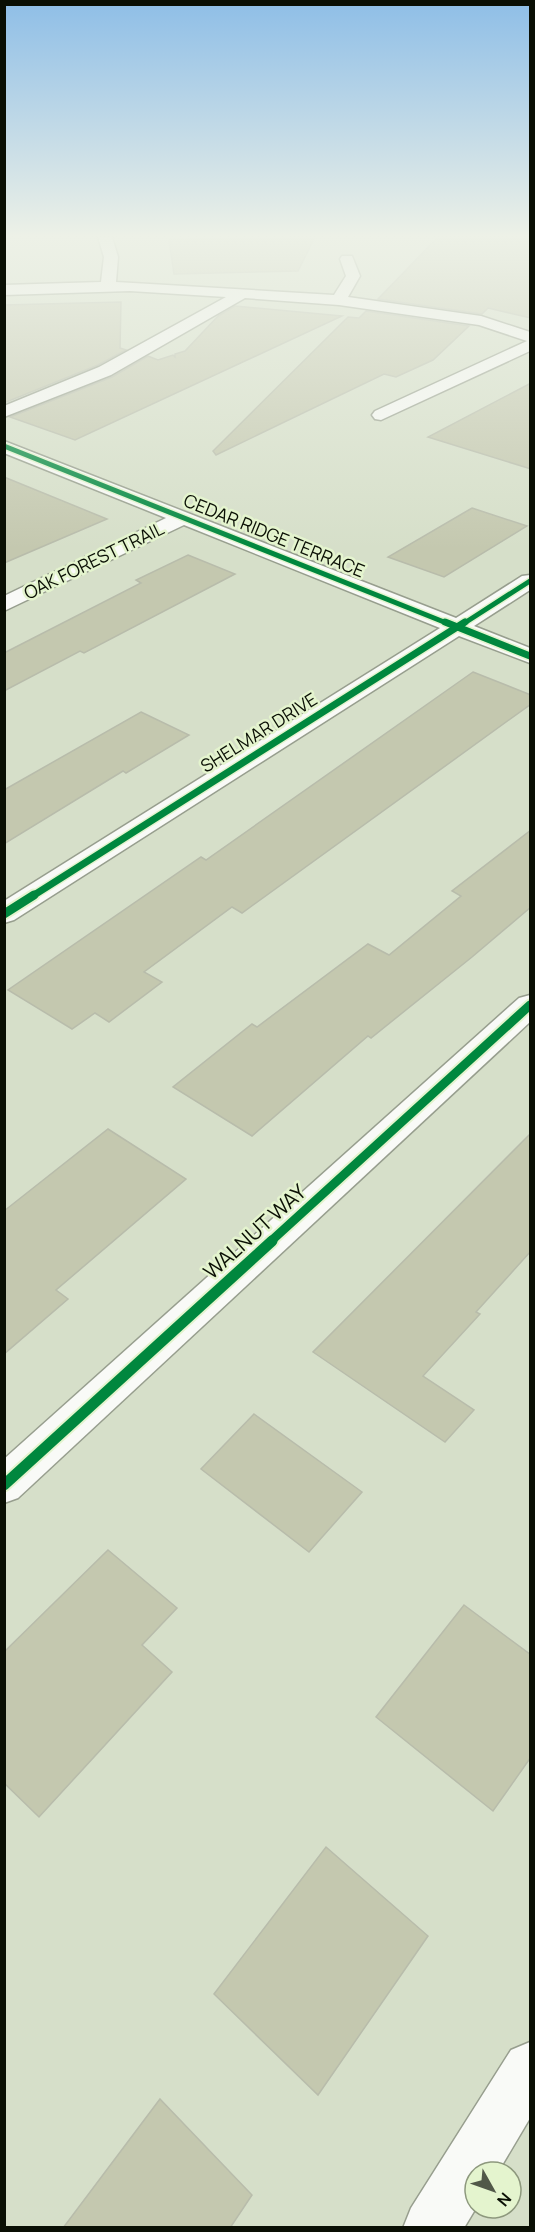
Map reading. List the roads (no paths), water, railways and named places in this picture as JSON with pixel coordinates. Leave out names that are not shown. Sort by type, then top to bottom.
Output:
[{"type":"street","points":[[4,412],[105,371],[158,341]]},
{"type":"street","points":[[381,415],[531,345]]},
{"type":"street","name":"CEDAR RIDGE TERRACE","points":[[4,446],[531,657]]},
{"type":"street","name":"OAK FOREST TRAIL","points":[[4,605],[184,517]]},
{"type":"street","name":"SHELMAR DRIVE","points":[[4,914],[531,581]]},
{"type":"street","name":"WALNUT WAY","points":[[4,1485],[531,1005]]},
{"type":"street","points":[[431,2228],[531,2069]]}]
